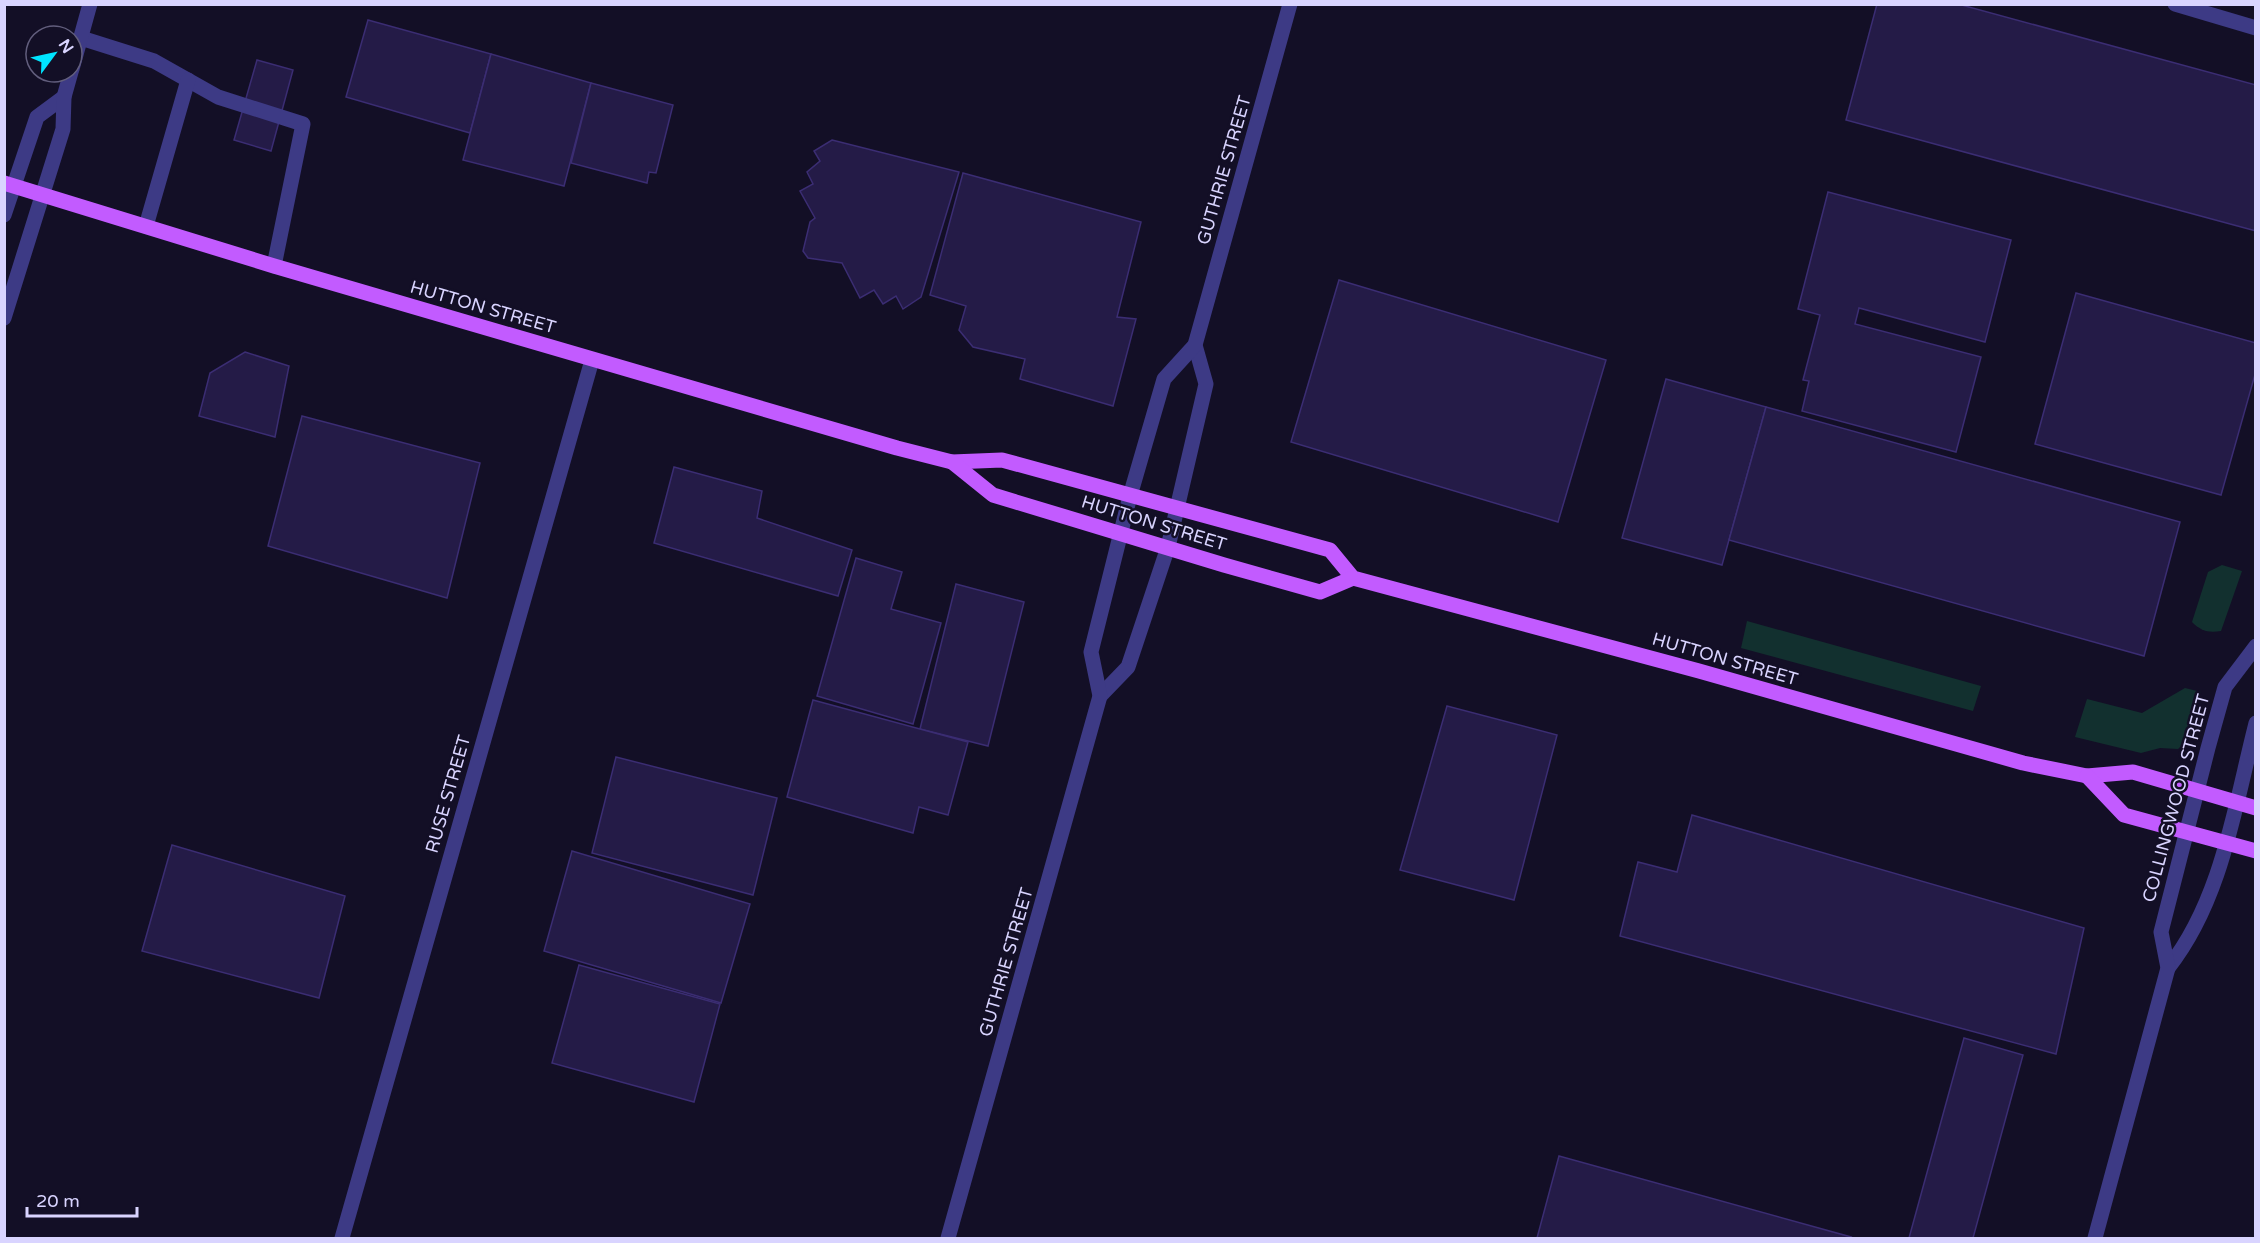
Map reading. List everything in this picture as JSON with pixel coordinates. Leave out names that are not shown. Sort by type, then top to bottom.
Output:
[{"type":"main road","name":"HUTTON STREET","points":[[9,185],[592,360],[952,462],[1002,459],[1330,550],[1353,578],[1700,671],[2023,763],[2087,776],[2133,772],[2256,808]]},
{"type":"main road","name":"HUTTON STREET","points":[[952,462],[993,495],[1320,592],[1353,578]]},
{"type":"main road","points":[[2087,776],[2124,815],[2256,851]]},
{"type":"street","points":[[84,27],[90,4]]},
{"type":"street","name":"GUTHRIE STREET","points":[[948,1239],[1100,696],[1091,652],[1130,496],[1164,379],[1195,345],[1290,4]]},
{"type":"street","points":[[2175,4],[2256,28]]},
{"type":"street","points":[[84,39],[154,61],[218,97],[303,124],[274,266]]},
{"type":"street","points":[[146,226],[188,80]]},
{"type":"street","points":[[4,318],[63,129],[64,97],[68,84]]},
{"type":"street","points":[[4,215],[9,185],[37,117],[64,97]]},
{"type":"street","name":"GUTHRIE STREET","points":[[1100,696],[1128,667],[1168,547],[1206,384],[1195,345]]},
{"type":"street","name":"RUSE STREET","points":[[342,1239],[592,360]]},
{"type":"street","name":"COLLINGWOOD STREET","points":[[2168,968],[2161,932],[2225,687],[2256,646]]},
{"type":"street","name":"COLLINGWOOD STREET","points":[[2095,1239],[2168,968],[2188,943],[2227,842],[2256,723]]},
{"type":"green space","points":[[2222,565],[2242,571],[2221,631],[2205,631],[2192,622],[2208,572]]},
{"type":"green space","points":[[1747,621],[1981,686],[1973,711],[1741,648]]},
{"type":"green space","points":[[2185,688],[2201,692],[2188,739],[2178,749],[2160,748],[2141,753],[2075,737],[2087,699],[2142,713]]},
{"type":"building","points":[[1877,4],[1958,4],[2256,85],[2256,231],[1846,120]]},
{"type":"building","points":[[368,20],[491,54],[470,133],[346,97]]},
{"type":"building","points":[[491,54],[591,83],[564,186],[463,160]]},
{"type":"building","points":[[257,60],[293,70],[271,151],[234,140]]},
{"type":"building","points":[[591,83],[673,105],[656,173],[649,172],[647,183],[571,163]]},
{"type":"building","points":[[832,140],[959,172],[921,297],[903,309],[896,296],[883,304],[874,290],[860,298],[842,263],[808,258],[803,251],[810,222],[815,218],[800,191],[813,184],[807,172],[820,161],[814,151]]},
{"type":"building","points":[[963,173],[1141,222],[1117,317],[1136,319],[1113,406],[1020,379],[1025,359],[973,347],[959,330],[966,306],[930,295]]},
{"type":"building","points":[[1828,192],[2011,240],[1985,342],[1859,308],[1855,324],[1981,357],[1956,452],[1802,411],[1809,381],[1803,380],[1820,315],[1798,309]]},
{"type":"building","points":[[1339,280],[1606,360],[1558,522],[1291,442]]},
{"type":"building","points":[[2076,293],[2256,343],[2256,371],[2221,495],[2035,444]]},
{"type":"building","points":[[245,352],[289,366],[275,437],[199,416],[210,373]]},
{"type":"building","points":[[1666,379],[1766,407],[1722,565],[1622,538]]},
{"type":"building","points":[[1766,407],[2180,522],[2144,656],[1729,540]]},
{"type":"building","points":[[302,416],[480,463],[447,598],[268,546]]},
{"type":"building","points":[[674,467],[762,491],[757,518],[852,550],[838,596],[654,543]]},
{"type":"building","points":[[856,558],[902,572],[891,609],[941,623],[913,724],[817,696]]},
{"type":"building","points":[[956,584],[1024,602],[988,746],[920,729]]},
{"type":"building","points":[[813,700],[968,742],[948,815],[919,807],[913,833],[787,797]]},
{"type":"building","points":[[1447,706],[1557,735],[1514,900],[1400,870]]},
{"type":"building","points":[[616,757],[777,798],[753,895],[592,853]]},
{"type":"building","points":[[1692,815],[2084,928],[2056,1054],[1620,936],[1638,862],[1677,872]]},
{"type":"building","points":[[172,845],[345,896],[319,998],[142,951]]},
{"type":"building","points":[[572,851],[750,904],[721,1003],[544,951]]},
{"type":"building","points":[[579,965],[720,1004],[694,1102],[552,1063]]},
{"type":"building","points":[[1964,1038],[2023,1055],[1973,1238],[1909,1238]]},
{"type":"building","points":[[1559,1156],[1851,1237],[1537,1238]]}]
